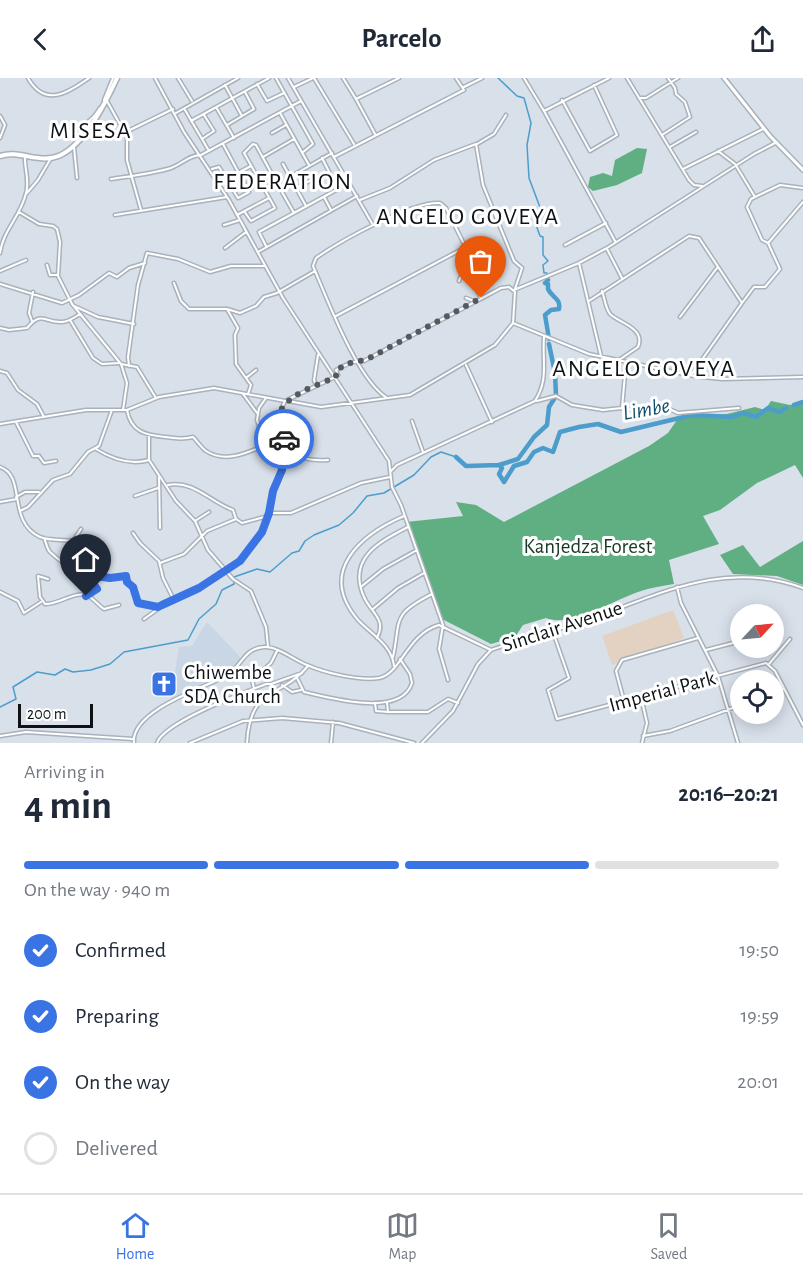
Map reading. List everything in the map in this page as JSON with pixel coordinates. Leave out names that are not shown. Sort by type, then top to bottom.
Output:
[{"type":"main road","points":[[0,156],[25,155],[51,158],[73,145],[90,127],[107,101],[115,78]]},
{"type":"street","points":[[28,78],[38,92],[51,95],[67,93],[89,78]]},
{"type":"street","points":[[60,133],[78,129],[94,117],[115,78]]},
{"type":"street","points":[[155,78],[174,109],[184,132],[227,197],[279,291],[310,336],[319,360],[314,380],[316,386]]},
{"type":"street","points":[[178,78],[192,101]]},
{"type":"street","points":[[176,113],[185,110],[192,101],[238,78]]},
{"type":"street","points":[[191,120],[269,78]]},
{"type":"street","points":[[276,78],[313,144],[302,153]]},
{"type":"street","points":[[288,78],[373,225]]},
{"type":"street","points":[[294,87],[314,78],[355,145]]},
{"type":"street","points":[[343,78],[375,134]]},
{"type":"street","points":[[356,99],[399,78]]},
{"type":"street","points":[[456,78],[464,87]]},
{"type":"street","points":[[334,157],[464,90],[464,87],[482,78]]},
{"type":"street","points":[[524,78],[615,241]]},
{"type":"street","points":[[544,111],[609,78]]},
{"type":"street","points":[[627,78],[691,183],[703,186]]},
{"type":"street","points":[[662,135],[690,118],[688,106],[675,94],[675,88],[668,78]]},
{"type":"street","points":[[639,98],[646,98],[678,78]]},
{"type":"street","points":[[724,78],[764,128],[803,171]]},
{"type":"street","points":[[257,84],[267,101],[284,93]]},
{"type":"street","points":[[225,85],[242,116]]},
{"type":"street","points":[[562,100],[590,151],[617,135],[594,85]]},
{"type":"street","points":[[226,125],[254,109],[244,91]]},
{"type":"street","points":[[107,101],[127,137],[127,160],[141,210]]},
{"type":"street","points":[[111,179],[133,177],[171,168],[191,156],[201,155],[223,144],[301,101]]},
{"type":"street","points":[[216,107],[234,138]]},
{"type":"street","points":[[130,130],[174,109]]},
{"type":"street","points":[[185,110],[209,151]]},
{"type":"street","points":[[280,113],[309,165]]},
{"type":"street","points":[[202,140],[214,131],[204,114]]},
{"type":"street","points":[[360,200],[390,188],[434,160],[476,144],[494,134],[506,115]]},
{"type":"street","points":[[0,117],[4,125],[0,137]]},
{"type":"street","points":[[272,133],[286,125]]},
{"type":"street","points":[[683,169],[764,128]]},
{"type":"street","points":[[670,147],[696,132]]},
{"type":"street","points":[[263,157],[294,139]]},
{"type":"street","points":[[336,377],[336,370],[355,360],[364,361],[501,288],[514,290],[579,263],[607,248],[735,166],[777,143]]},
{"type":"street","points":[[211,170],[219,167],[238,198],[249,192],[223,144]]},
{"type":"street","points":[[0,424],[86,410],[125,410],[156,398],[214,388],[311,406],[404,397],[490,350],[513,323],[516,299],[514,290],[522,268],[514,261],[488,198],[476,144]]},
{"type":"street","points":[[73,145],[76,178]]},
{"type":"street","points":[[244,211],[252,221],[275,207],[269,197],[262,185],[251,166],[244,150],[256,145],[274,178],[262,185]]},
{"type":"street","points":[[718,150],[735,166],[754,197]]},
{"type":"street","points":[[290,177],[332,153]]},
{"type":"street","points":[[25,155],[27,193]]},
{"type":"street","points":[[0,253],[5,232],[20,212],[27,193],[51,158]]},
{"type":"street","points":[[266,246],[260,232],[339,188],[322,158]]},
{"type":"street","points":[[283,164],[306,206]]},
{"type":"street","points":[[238,173],[251,166]]},
{"type":"street","points":[[296,188],[317,177],[320,183]]},
{"type":"street","points":[[691,375],[754,287],[765,287],[780,269],[768,243],[762,240],[747,207],[748,201],[780,185],[803,188]]},
{"type":"street","points":[[282,192],[294,213]]},
{"type":"street","points":[[258,253],[266,246],[357,196]]},
{"type":"street","points":[[115,215],[227,197]]},
{"type":"street","points":[[237,215],[269,197]]},
{"type":"street","points":[[324,197],[331,210]]},
{"type":"street","points":[[768,243],[803,202]]},
{"type":"street","points":[[387,398],[375,389],[355,360],[315,271],[312,263],[316,258],[373,225],[418,207],[440,203],[446,208],[466,247],[471,263],[473,283],[481,298]]},
{"type":"street","points":[[20,212],[39,224],[53,226],[57,229],[60,246],[57,275],[68,299],[120,364],[127,383],[125,410],[134,427],[149,437],[182,441],[193,437],[204,449],[221,456],[236,454],[242,456],[273,442]]},
{"type":"street","points":[[224,225],[240,220]]},
{"type":"street","points":[[565,245],[606,223]]},
{"type":"street","points":[[225,248],[246,232]]},
{"type":"street","points":[[589,301],[692,235],[700,240],[742,303]]},
{"type":"street","points":[[336,316],[466,247]]},
{"type":"street","points":[[607,248],[622,278]]},
{"type":"street","points":[[129,366],[128,356],[138,285],[148,253],[185,261],[210,272],[231,266],[265,266]]},
{"type":"street","points":[[1,266],[1,271],[26,260]]},
{"type":"street","points":[[0,284],[7,288],[33,292],[59,303],[79,295],[109,273],[117,278],[131,267],[146,263]]},
{"type":"street","points":[[459,280],[464,268],[471,263]]},
{"type":"street","points":[[579,263],[601,356]]},
{"type":"street","points":[[47,265],[50,275],[57,275]]},
{"type":"street","points":[[680,317],[717,268]]},
{"type":"street","points":[[174,283],[181,301],[189,309],[227,309],[242,313],[256,306],[264,297],[315,271]]},
{"type":"street","points":[[602,291],[606,308],[611,314],[633,327],[639,340],[638,347],[619,360]]},
{"type":"street","points":[[32,321],[29,313],[33,292]]},
{"type":"street","points":[[466,298],[475,302]]},
{"type":"street","points":[[72,304],[98,317],[134,325]]},
{"type":"street","points":[[227,309],[238,328],[235,335],[236,364],[251,386],[248,394]]},
{"type":"street","points":[[0,328],[9,330],[27,328],[32,321],[42,317],[60,322],[70,320],[80,314]]},
{"type":"street","points":[[70,320],[93,358],[102,364],[120,364],[138,368],[156,398]]},
{"type":"street","points":[[513,323],[570,348],[691,375],[721,379],[803,377]]},
{"type":"street","points":[[535,401],[542,389],[545,374],[544,337]]},
{"type":"street","points":[[317,352],[336,377],[389,461],[390,477],[443,625],[439,649],[448,680]]},
{"type":"street","points":[[622,408],[626,362]]},
{"type":"street","points":[[465,364],[492,422]]},
{"type":"street","points":[[246,378],[256,370]]},
{"type":"street","points":[[0,371],[7,373],[18,390],[37,404],[44,417]]},
{"type":"street","points":[[144,619],[173,598],[199,588],[243,557],[262,532],[273,491],[282,470],[284,439],[279,431],[278,416],[286,401],[336,377]]},
{"type":"street","points":[[242,392],[257,413],[258,424],[283,451],[328,460]]},
{"type":"street","points":[[391,471],[397,465],[535,401],[556,396],[572,405],[603,410],[622,408],[642,412],[663,406],[678,413],[739,408]]},
{"type":"street","points":[[257,413],[266,398]]},
{"type":"street","points":[[20,511],[28,507],[53,480],[70,474],[88,452],[102,442],[112,409]]},
{"type":"street","points":[[412,421],[424,453]]},
{"type":"street","points":[[16,422],[33,456],[39,456],[44,463],[56,461]]},
{"type":"street","points":[[149,437],[149,460],[176,501],[188,511],[195,521],[200,536],[225,570],[233,579],[248,587],[257,603],[266,628],[268,647]]},
{"type":"street","points":[[96,448],[111,458],[134,463],[149,460]]},
{"type":"street","points":[[0,467],[11,476],[25,526],[44,538],[74,541],[81,529]]},
{"type":"street","points":[[160,476],[158,488],[160,528]]},
{"type":"street","points":[[167,486],[184,484],[197,489],[221,506],[233,510],[236,519],[245,523],[268,514],[292,512],[361,483],[390,477]]},
{"type":"street","points":[[135,496],[158,488]]},
{"type":"street","points":[[0,502],[17,498],[25,492],[40,492]]},
{"type":"street","points":[[195,521],[209,512]]},
{"type":"street","points":[[393,657],[348,605],[342,587],[343,570],[357,545],[376,530],[404,516]]},
{"type":"street","points":[[160,563],[184,554],[200,536],[236,519]]},
{"type":"street","points":[[377,638],[381,630],[380,620],[364,598],[361,586],[361,564],[367,553],[408,527]]},
{"type":"street","points":[[133,532],[160,563],[163,578],[173,598]]},
{"type":"street","points":[[44,538],[49,551],[68,566],[87,575],[110,578],[126,576],[127,582],[133,587],[138,603],[158,607]]},
{"type":"street","points":[[361,586],[383,569],[417,550]]},
{"type":"street","points":[[373,609],[398,588],[424,573]]},
{"type":"street","points":[[87,575],[97,589],[88,596]]},
{"type":"street","points":[[48,579],[38,576],[42,601],[45,604],[55,604],[77,595],[88,596],[104,609],[119,604]]},
{"type":"street","name":"Sinclair Avenue","points":[[443,625],[491,650],[553,632],[677,587],[750,577],[776,578],[803,588]]},
{"type":"street","points":[[677,587],[681,603],[718,676],[738,743]]},
{"type":"street","points":[[0,592],[18,602],[24,613],[42,601]]},
{"type":"street","points":[[394,668],[393,657],[399,619],[411,607],[432,594]]},
{"type":"street","points":[[134,743],[133,739],[139,725],[154,711],[229,675],[245,656],[257,648],[268,647],[308,666],[374,678],[385,676],[394,668],[418,636],[443,625]]},
{"type":"street","name":"Imperial Park","points":[[553,632],[569,678],[548,690],[557,719],[769,664]]},
{"type":"street","points":[[624,701],[616,671],[622,660],[698,638]]},
{"type":"street","points":[[773,670],[769,664],[790,639]]},
{"type":"street","points":[[706,651],[730,643]]},
{"type":"street","points":[[422,743],[458,703],[477,666],[491,650]]},
{"type":"street","points":[[255,689],[252,680],[271,663],[277,651]]},
{"type":"street","points":[[282,685],[292,692],[301,690],[334,698],[375,703],[387,702],[401,697],[410,688],[411,675],[400,659]]},
{"type":"street","points":[[247,743],[250,720],[257,706],[274,689],[297,678],[308,666]]},
{"type":"street","points":[[157,743],[161,734],[171,727],[255,689],[303,672]]},
{"type":"street","points":[[297,678],[301,690]]},
{"type":"street","points":[[271,684],[274,689]]},
{"type":"street","points":[[784,688],[803,725]]},
{"type":"street","points":[[641,697],[646,723],[642,743]]},
{"type":"street","points":[[375,703],[376,711],[428,712],[448,699],[458,703]]},
{"type":"street","points":[[387,702],[388,712]]},
{"type":"street","points":[[643,736],[657,735],[730,710]]},
{"type":"street","points":[[190,743],[243,721],[282,718],[333,722],[414,743]]},
{"type":"street","points":[[331,743],[333,722]]},
{"type":"street","points":[[0,736],[26,732],[133,739]]},
{"type":"shaded area","points":[[673,610],[684,638],[612,665],[602,636]]},
{"type":"shaded area","points":[[207,622],[241,658],[227,672],[171,698],[179,647],[192,646]]},
{"type":"green space","points":[[637,148],[647,149],[642,173],[617,185],[593,191],[588,187],[590,177],[603,173],[612,176],[615,160]]},
{"type":"green space","name":"Kanjedza Forest","points":[[771,401],[790,405],[803,402],[803,478],[795,465],[757,483],[720,510],[703,516],[719,544],[669,560],[674,584],[638,592],[579,616],[556,620],[546,618],[523,625],[515,637],[491,644],[442,619],[406,522],[463,516],[456,502],[476,505],[504,522],[649,446],[668,433],[679,417],[727,414],[755,407],[765,410]]},
{"type":"green space","points":[[803,541],[803,585],[777,576],[733,574],[720,555],[743,545],[760,567]]},
{"type":"waterway","points":[[498,78],[517,96],[524,98],[531,123],[527,145],[529,178],[541,210],[535,222],[540,236],[543,237],[543,255],[548,261],[543,265],[544,273],[547,273]]},
{"type":"waterway","points":[[548,280],[545,283],[548,284],[548,289],[559,305],[559,309],[551,310],[545,315],[549,339]]},
{"type":"waterway","points":[[499,465],[518,459],[534,437],[547,425],[549,407],[556,396],[555,373],[549,344]]},
{"type":"waterway","points":[[794,405],[803,402]]},
{"type":"waterway","name":"Limbe","points":[[456,457],[466,466],[499,465],[502,468],[499,474],[504,482],[514,466],[527,462],[534,452],[543,448],[553,452],[560,432],[579,427],[598,424],[621,432],[692,415],[732,417],[743,413],[756,417],[768,408],[780,412],[786,408]]},
{"type":"waterway","points":[[0,707],[16,699],[13,687],[37,672],[55,675],[65,669],[73,672],[91,670],[110,664],[124,652],[188,640],[199,619],[216,604],[222,590],[234,584],[234,577],[257,569],[270,572],[292,553],[299,551],[305,541],[339,525],[367,496],[384,493],[414,475],[431,457],[441,452],[456,457]]},
{"type":"way so far","points":[[284,439],[279,431],[278,416],[285,401],[336,377],[338,375],[336,370],[355,360],[364,361],[481,298]]},
{"type":"place","name":"Chiwembe SDA Church","points":[[164,684]]},
{"type":"district","name":"MISESA","points":[[91,130]]},
{"type":"district","name":"FEDERATION","points":[[283,181]]},
{"type":"district","name":"ANGELO GOVEYA","points":[[468,216]]},
{"type":"district","name":"ANGELO GOVEYA","points":[[644,368]]},
{"type":"route","points":[[86,596],[97,589],[87,575],[110,578],[126,576],[127,582],[132,584],[136,593],[138,603],[158,607],[199,588],[217,574],[234,566],[262,532],[269,513],[273,491],[282,470],[284,439]]}]
